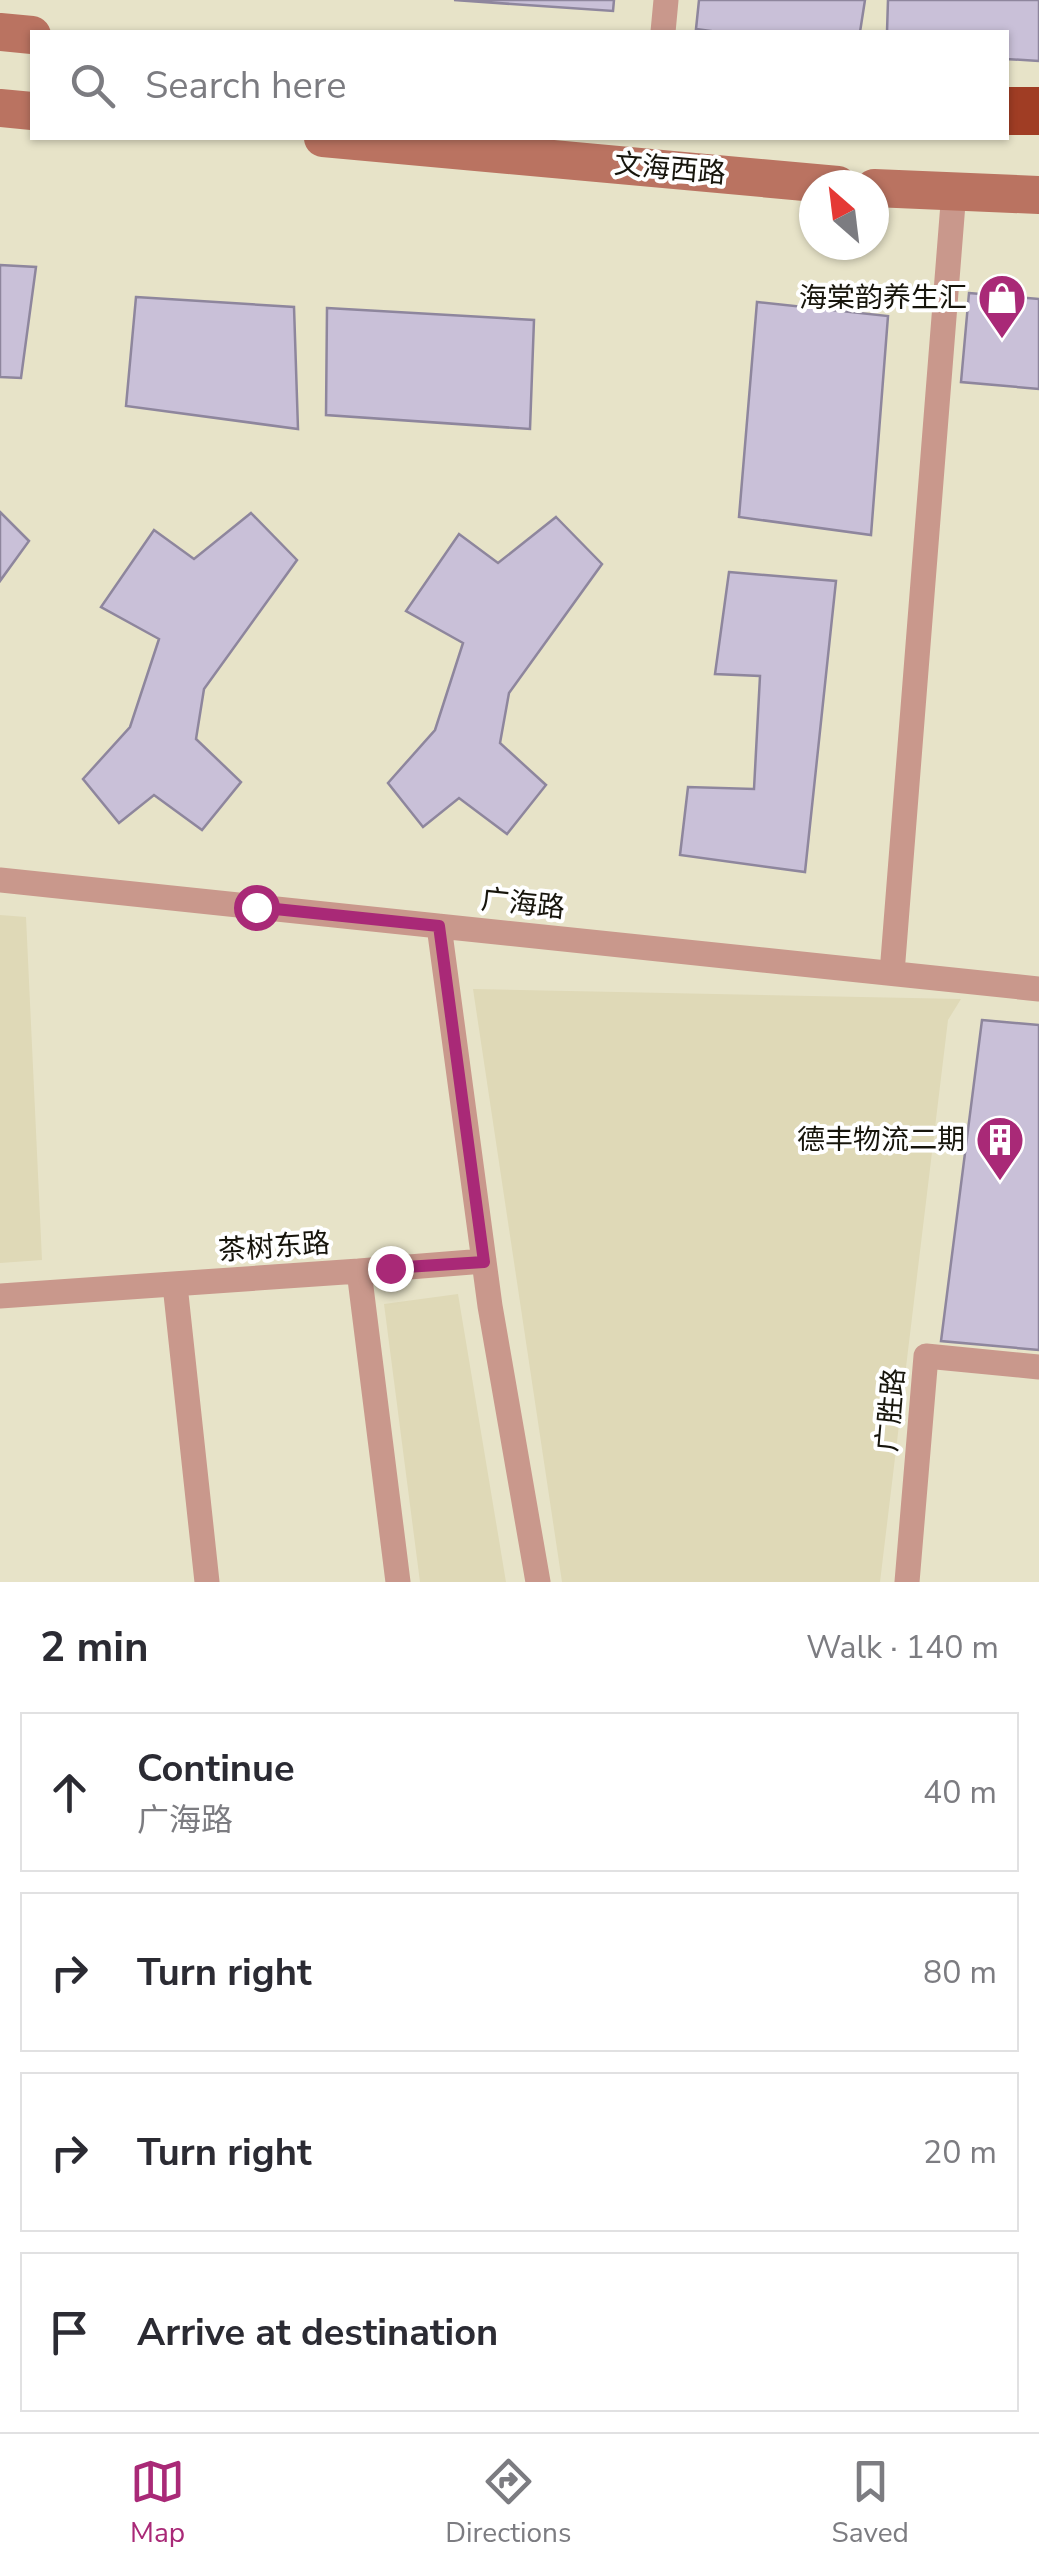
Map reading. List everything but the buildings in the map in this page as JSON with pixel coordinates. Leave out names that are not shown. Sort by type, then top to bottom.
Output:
[{"type":"highway","points":[[1009,112],[1039,111]]},
{"type":"main road","points":[[0,32],[30,35]]},
{"type":"main road","points":[[0,108],[30,111]]},
{"type":"main road","points":[[1009,131],[1039,136]]},
{"type":"main road","name":"文海西路","points":[[345,140],[799,181]]},
{"type":"main road","points":[[889,189],[1039,194]]},
{"type":"street","points":[[663,30],[666,0]]},
{"type":"street","points":[[892,973],[954,191]]},
{"type":"street","name":"广海路","points":[[0,880],[1039,988]]},
{"type":"street","points":[[439,926],[484,1262],[538,1582]]},
{"type":"street","points":[[359,1271],[484,1262]]},
{"type":"street","name":"茶树东路","points":[[0,1296],[359,1271],[398,1582]]},
{"type":"street","points":[[175,1285],[207,1582]]},
{"type":"street","name":"广胜路","points":[[907,1582],[926,1356],[1039,1367]]},
{"type":"shaded area","points":[[0,915],[26,917],[42,1260],[0,1263]]},
{"type":"shaded area","points":[[473,989],[961,999],[948,1020],[880,1582],[562,1582]]},
{"type":"shaded area","points":[[458,1294],[506,1582],[420,1582],[384,1304]]},
{"type":"place","name":"海棠韵养生汇","points":[[1002,340]]},
{"type":"place","name":"德丰物流二期","points":[[1000,1182]]},
{"type":"route","points":[[256,907],[439,926],[484,1262],[390,1268]]}]
